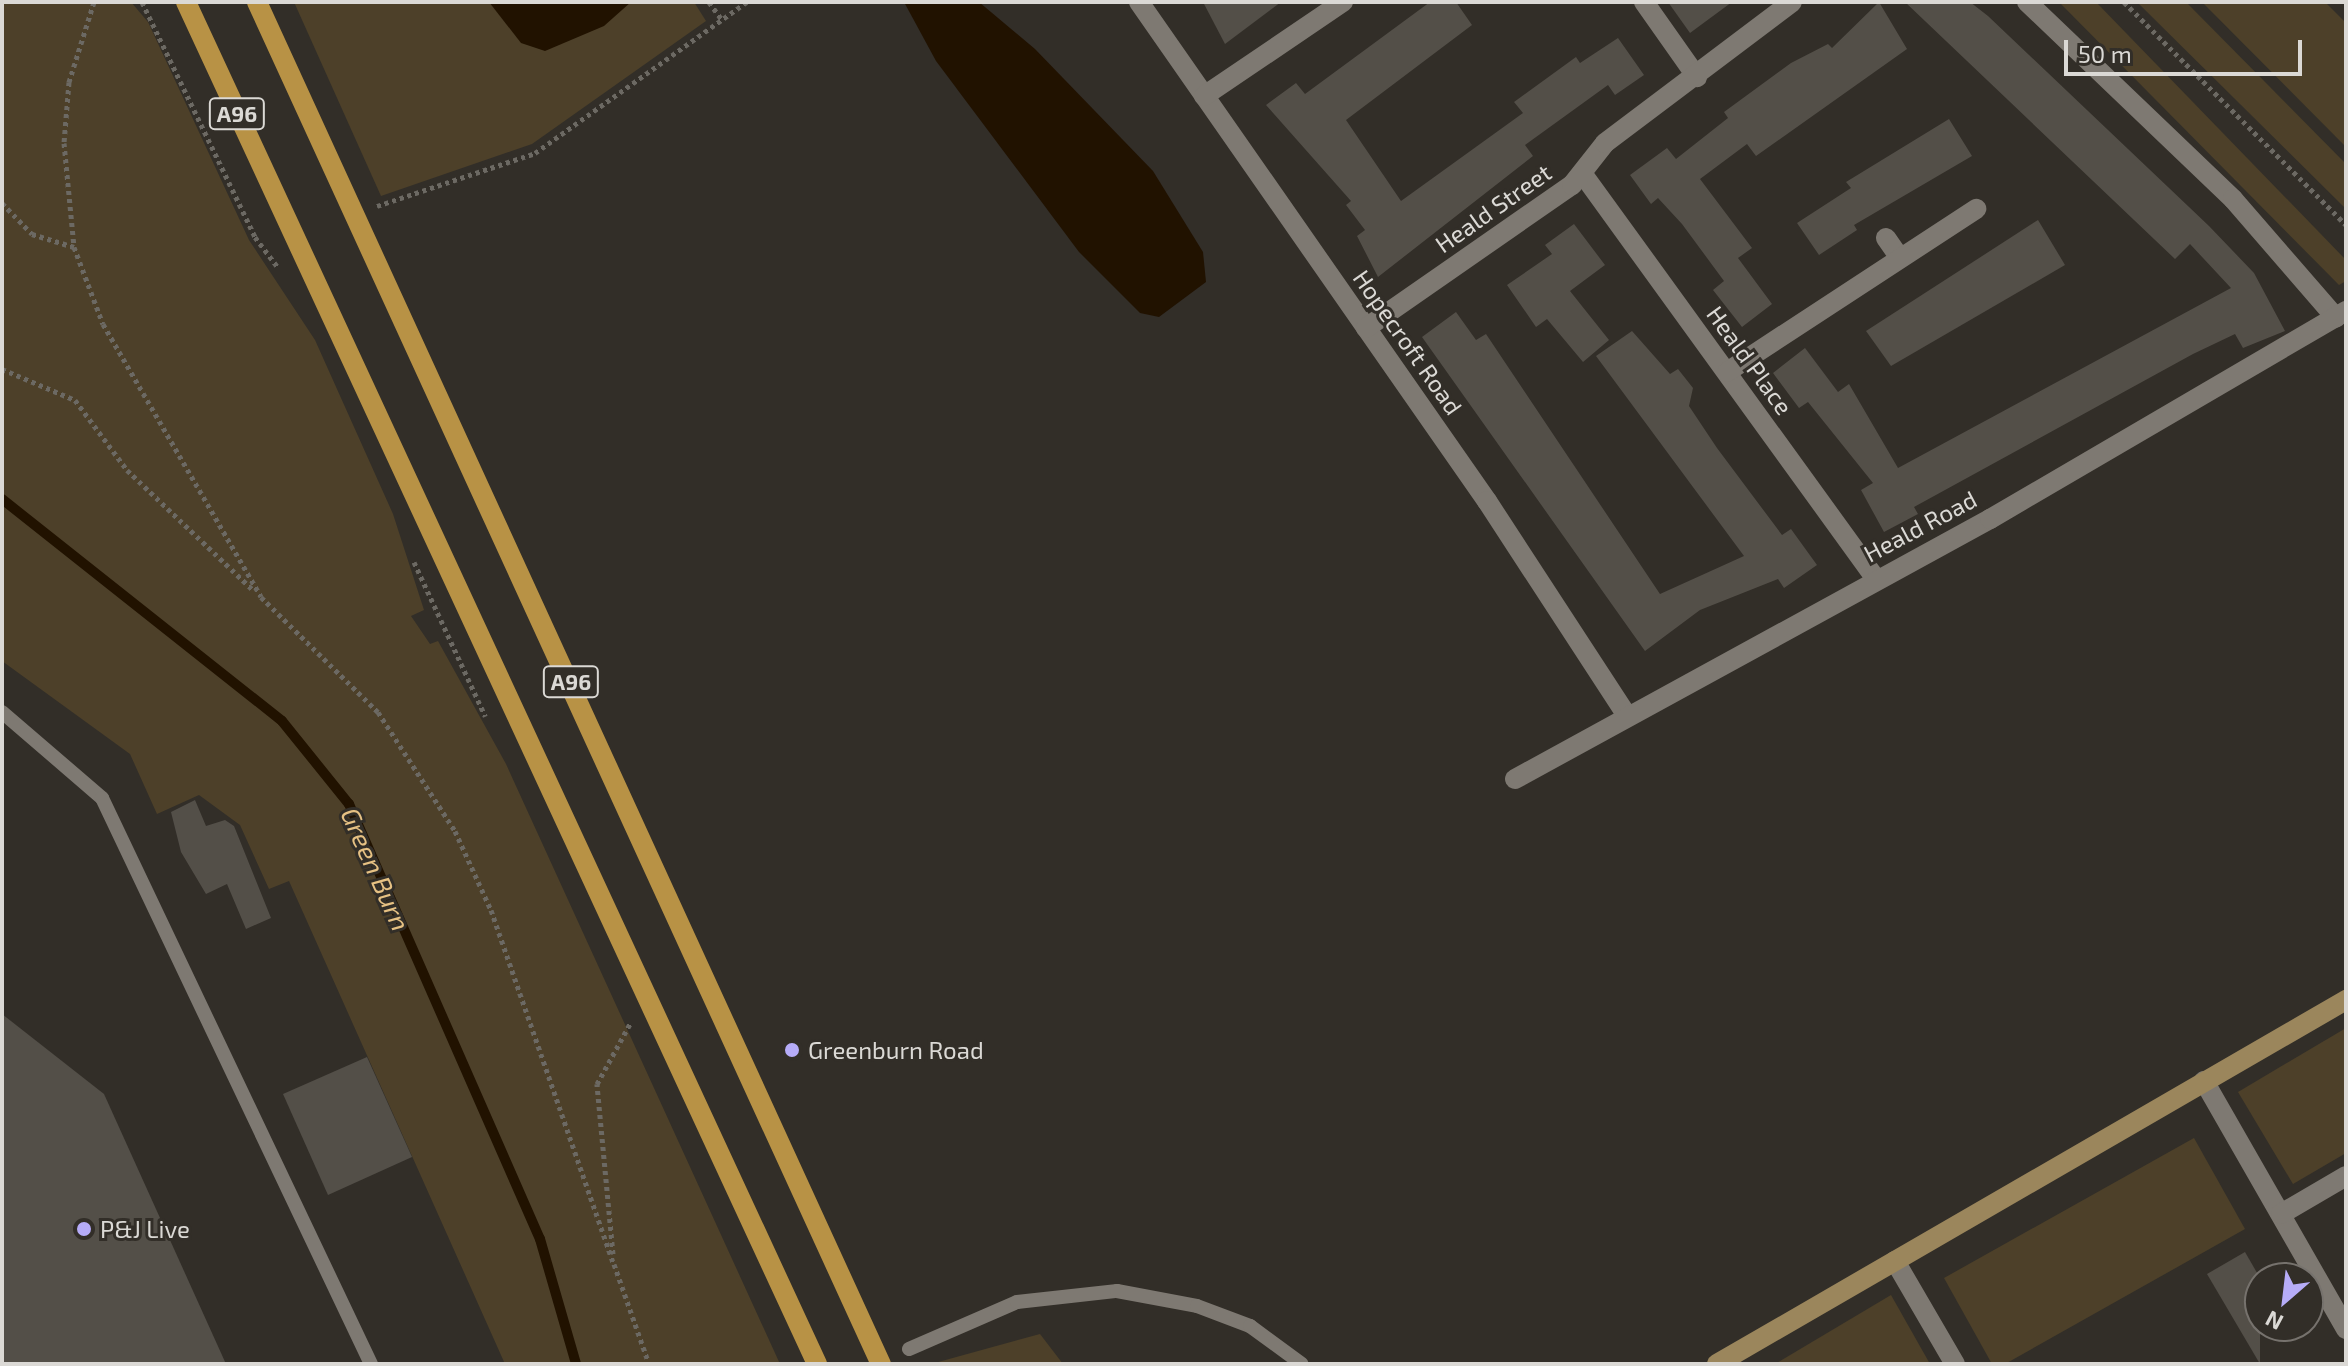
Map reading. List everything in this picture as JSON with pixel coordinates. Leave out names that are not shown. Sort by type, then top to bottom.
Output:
[{"type":"main road","name":"A96","points":[[257,2],[881,1364]]},
{"type":"main road","name":"A96","points":[[185,4],[817,1364]]},
{"type":"street","name":"Hopecroft Road","points":[[1139,2],[1366,328],[1627,716]]},
{"type":"street","points":[[1204,96],[1343,2]]},
{"type":"street","points":[[1644,2],[1697,77]]},
{"type":"street","name":"Heald Street","points":[[1366,328],[1582,173],[1605,143],[1697,77],[1792,2]]},
{"type":"street","points":[[2027,2],[2233,199],[2341,314]]},
{"type":"street","name":"Heald Place","points":[[1582,173],[1876,579]]},
{"type":"street","points":[[1727,372],[1976,209]]},
{"type":"street","points":[[1886,238],[1900,258]]},
{"type":"street","name":"Heald Road","points":[[1515,779],[1876,579],[2341,314]]},
{"type":"street","points":[[1717,1364],[2346,1000]]},
{"type":"street","points":[[2204,1081],[2346,1329]]},
{"type":"street","points":[[2281,1214],[2346,1176]]},
{"type":"street","points":[[1895,1261],[1955,1364]]},
{"type":"lane","points":[[2,712],[102,798],[371,1364]]},
{"type":"lane","points":[[909,1349],[1017,1302],[1117,1291],[1197,1306],[1250,1326],[1302,1364]]},
{"type":"path","points":[[94,2],[95,17],[72,69],[65,128],[74,247],[103,324],[261,597]]},
{"type":"path","points":[[142,2],[255,237],[283,275]]},
{"type":"path","points":[[709,2],[722,20]]},
{"type":"path","points":[[377,206],[535,153],[747,2]]},
{"type":"path","points":[[2124,2],[2346,225]]},
{"type":"path","points":[[2,203],[32,234],[74,247]]},
{"type":"path","points":[[2,369],[75,400],[127,470],[385,720],[455,831],[491,910],[649,1364]]},
{"type":"path","points":[[614,1265],[597,1084],[601,1066],[631,1022]]},
{"type":"shaded area","points":[[2,2],[131,2],[148,22],[249,240],[315,340],[393,514],[424,610],[411,616],[430,644],[438,641],[506,764],[780,1364],[505,1364],[289,881],[269,889],[240,825],[199,795],[157,814],[130,754],[2,661]]},
{"type":"shaded area","points":[[294,2],[694,2],[706,21],[532,144],[381,196]]},
{"type":"shaded area","points":[[489,2],[631,2],[604,26],[545,51],[521,43]]},
{"type":"shaded area","points":[[904,2],[979,2],[1035,49],[1153,171],[1203,252],[1206,282],[1159,317],[1140,313],[1079,252],[936,61]]},
{"type":"shaded area","points":[[2059,2],[2096,2],[2346,260],[2346,281],[2339,285]]},
{"type":"shaded area","points":[[2137,2],[2186,2],[2346,164],[2346,209]]},
{"type":"shaded area","points":[[2202,2],[2325,2],[2346,23],[2346,147]]},
{"type":"shaded area","points":[[2346,1028],[2346,1153],[2293,1184],[2238,1092]]},
{"type":"shaded area","points":[[2194,1138],[2245,1229],[2005,1364],[1992,1364],[1944,1278]]},
{"type":"shaded area","points":[[1891,1295],[1930,1364],[1775,1364]]},
{"type":"shaded area","points":[[1040,1334],[1063,1364],[931,1364]]},
{"type":"building","points":[[1203,2],[1281,2],[1225,44]]},
{"type":"building","points":[[1430,2],[1456,2],[1472,25],[1346,120],[1401,201],[1523,113],[1514,102],[1576,57],[1580,63],[1618,38],[1644,75],[1615,95],[1608,85],[1525,145],[1533,156],[1378,277],[1357,236],[1365,230],[1346,205],[1351,201],[1266,105],[1296,83],[1305,94]]},
{"type":"building","points":[[1668,2],[1732,2],[1690,33]]},
{"type":"building","points":[[1879,2],[1907,49],[1756,156],[1747,144],[1700,179],[1752,248],[1738,258],[1772,304],[1742,327],[1713,290],[1724,281],[1682,224],[1658,198],[1651,204],[1630,175],[1667,148],[1676,159],[1728,118],[1724,112],[1791,63],[1828,44],[1832,48]]},
{"type":"building","points":[[1905,2],[1970,2],[1988,16],[2209,226],[2254,273],[2285,331],[2243,348],[2235,334],[2193,354],[1914,507],[1918,514],[1884,532],[1861,490],[1873,483],[1808,402],[1799,408],[1773,373],[1805,348],[1838,392],[1849,384],[1898,468],[2231,288],[2190,244],[2175,259]]},
{"type":"building","points":[[1949,119],[1972,156],[1854,225],[1857,230],[1819,255],[1797,223],[1851,188],[1846,182]]},
{"type":"building","points":[[2038,220],[2065,265],[1891,366],[1866,331]]},
{"type":"building","points":[[1574,224],[1605,265],[1570,291],[1609,340],[1583,362],[1547,319],[1536,327],[1507,285],[1552,254],[1545,245]]},
{"type":"building","points":[[1456,312],[1476,340],[1486,334],[1660,594],[1744,556],[1596,356],[1632,331],[1670,374],[1678,369],[1693,388],[1689,406],[1717,448],[1782,535],[1791,529],[1817,565],[1784,588],[1778,579],[1700,610],[1645,651],[1422,337]]},
{"type":"building","points":[[195,800],[206,826],[225,820],[234,826],[271,918],[246,929],[227,884],[206,894],[181,852],[171,812]]},
{"type":"building","name":"P&J Live","points":[[2,1014],[104,1094],[226,1364],[2,1364]]},
{"type":"building","points":[[367,1057],[412,1157],[328,1195],[283,1094]]},
{"type":"building","points":[[2245,1252],[2251,1262],[2244,1262],[2244,1337],[2207,1274]]},
{"type":"building","points":[[2247,1342],[2260,1342],[2260,1364]]},
{"type":"waterway","name":"Green Burn","points":[[2,499],[282,721],[349,804],[540,1239],[576,1364]]},
{"type":"place","name":"Greenburn Road","points":[[792,1050]]},
{"type":"place","name":"P&J Live","points":[[84,1229]]}]
